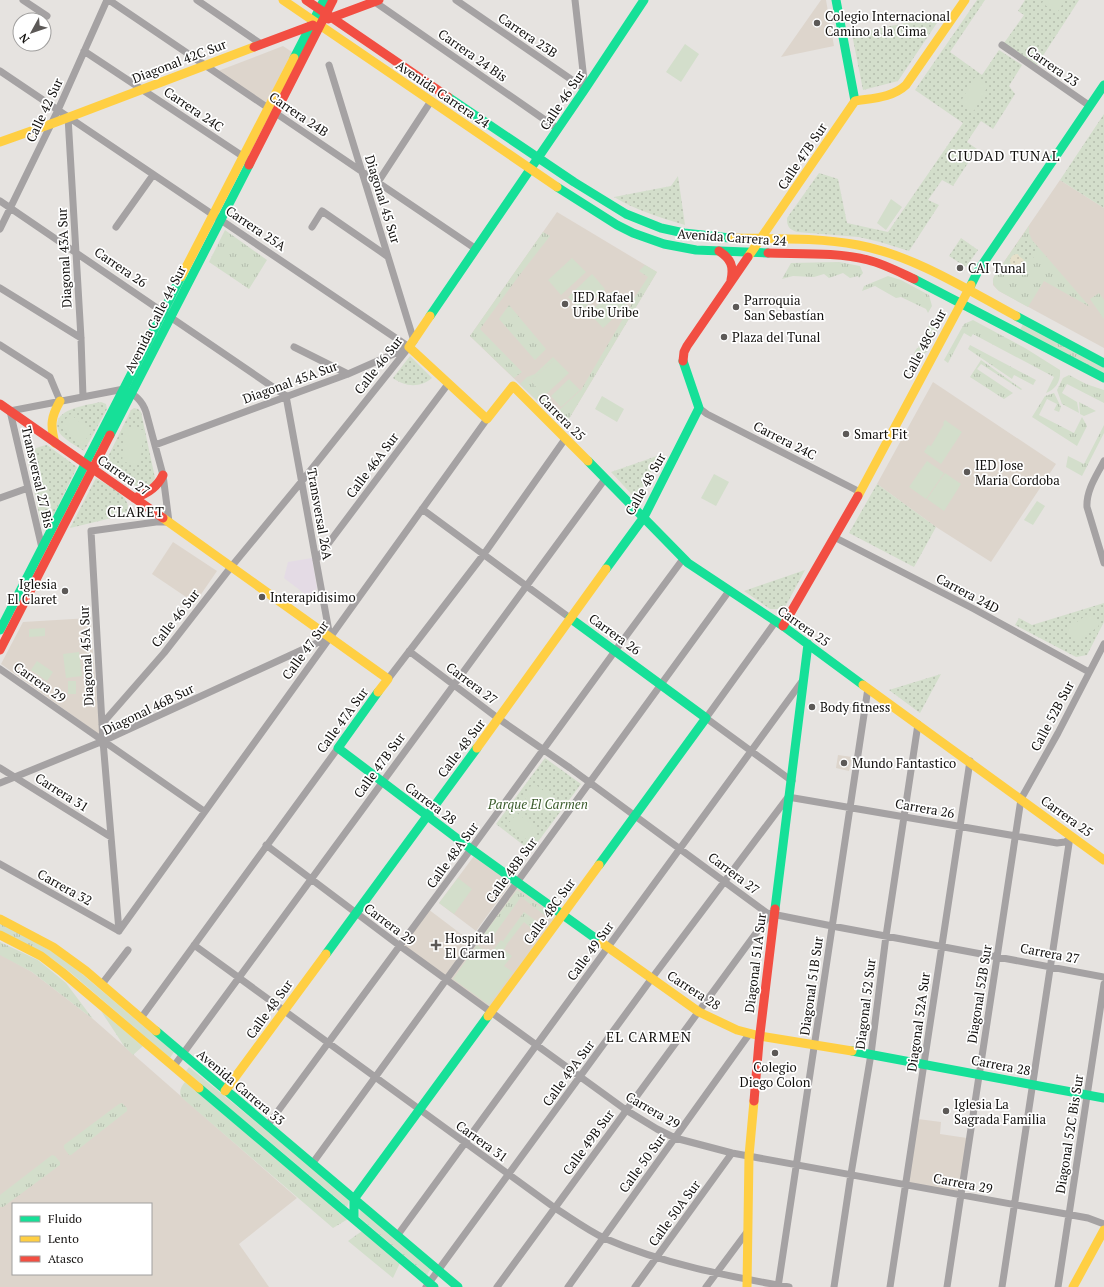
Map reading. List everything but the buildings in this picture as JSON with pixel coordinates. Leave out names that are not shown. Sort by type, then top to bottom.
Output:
[{"type":"street","name":"Calle 42 Sur","points":[[0,230],[58,110],[108,0]]},
{"type":"street","name":"Carrera 24B","points":[[108,0],[476,249]]},
{"type":"street","points":[[196,0],[261,44]]},
{"type":"street","name":"Avenida Carrera 24","points":[[282,0],[320,20],[354,32],[538,158],[616,209],[640,221],[696,236],[831,241],[871,248],[892,254],[914,263],[967,290],[1104,363]]},
{"type":"street","name":"Avenida Carrera 24","points":[[306,0],[320,20],[431,101],[531,169],[632,233],[670,246],[696,250],[839,256],[868,260],[898,271],[961,302],[1104,378]]},
{"type":"street","name":"Avenida Calle 44 Sur","points":[[320,20],[324,0]]},
{"type":"street","name":"Avenida Calle 44 Sur","points":[[0,650],[89,467],[167,314],[272,110],[320,20],[333,0]]},
{"type":"street","name":"Carrera 23B","points":[[456,0],[586,89]]},
{"type":"street","points":[[575,0],[586,89]]},
{"type":"street","name":"Calle 46 Sur","points":[[102,724],[164,653],[231,567],[412,344],[586,89],[644,0]]},
{"type":"street","points":[[836,0],[855,101],[894,93],[903,89],[965,0]]},
{"type":"street","points":[[27,1],[42,12]]},
{"type":"street","name":"Diagonal 42C Sur","points":[[2,139],[51,124],[320,20],[377,1]]},
{"type":"street","name":"Carrera 24 Bis","points":[[377,1],[558,129]]},
{"type":"street","points":[[354,32],[351,21],[352,16],[359,8]]},
{"type":"street","name":"Carrera 23","points":[[1002,45],[1090,106]]},
{"type":"street","name":"Carrera 24C","points":[[84,51],[247,159]]},
{"type":"street","name":"Diagonal 45 Sur","points":[[329,65],[362,171],[412,344]]},
{"type":"street","name":"Carrera 25A","points":[[0,71],[217,218],[412,344],[448,384],[487,419]]},
{"type":"street","name":"Calle 48C Sur","points":[[354,1199],[706,718],[780,624],[860,492],[978,271],[1104,85]]},
{"type":"street","points":[[378,182],[431,101]]},
{"type":"street","name":"Calle 47B Sur","points":[[699,408],[684,364],[683,356],[687,346],[855,101]]},
{"type":"street","name":"Diagonal 43A Sur","points":[[68,117],[83,397]]},
{"type":"street","points":[[116,227],[153,175]]},
{"type":"street","name":"Carrera 26","points":[[0,201],[286,396]]},
{"type":"street","points":[[312,227],[322,211],[387,256]]},
{"type":"street","points":[[719,251],[728,258],[732,264],[733,272],[730,284]]},
{"type":"street","points":[[0,288],[81,338]]},
{"type":"street","points":[[0,344],[50,377],[60,401],[51,419],[55,443]]},
{"type":"street","name":"Diagonal 45A Sur","points":[[155,445],[348,374],[412,344]]},
{"type":"street","points":[[294,347],[348,374]]},
{"type":"street","name":"Calle 46A Sur","points":[[316,560],[448,384]]},
{"type":"street","name":"Calle 47 Sur","points":[[118,931],[487,419],[513,386]]},
{"type":"street","name":"Carrera 25","points":[[513,386],[644,517],[683,559],[808,644],[1021,799],[1070,837],[1104,860]]},
{"type":"street","points":[[10,411],[83,397],[128,391],[139,398],[144,406],[163,475],[169,522]]},
{"type":"street","name":"Transversal 26A","points":[[286,396],[330,637]]},
{"type":"street","name":"Carrera 27","points":[[0,404],[169,522],[388,679]]},
{"type":"street","name":"Carrera 24C","points":[[699,408],[707,414],[860,492]]},
{"type":"street","name":"Calle 48 Sur","points":[[225,1091],[499,719],[570,618],[644,517],[699,408]]},
{"type":"street","name":"Transversal 27 Bis","points":[[10,411],[42,548]]},
{"type":"street","name":"Calle 47A Sur","points":[[141,1018],[388,679],[484,554],[565,439]]},
{"type":"street","points":[[1104,461],[1086,499],[1087,507],[1104,563]]},
{"type":"street","name":"Avenida Calle 44 Sur","points":[[0,630],[42,548],[89,467]]},
{"type":"street","points":[[134,498],[149,493],[153,490],[160,482],[163,475]]},
{"type":"street","name":"Calle 47B Sur","points":[[174,1066],[605,479]]},
{"type":"street","points":[[0,498],[28,488]]},
{"type":"street","name":"Carrera 26","points":[[422,509],[792,781]]},
{"type":"street","name":"Diagonal 45A Sur","points":[[103,741],[91,531],[156,522],[169,522]]},
{"type":"street","name":"Carrera 24D","points":[[834,537],[974,609],[1089,672]]},
{"type":"street","name":"Calle 48A Sur","points":[[267,1126],[472,849],[615,650],[683,559]]},
{"type":"street","name":"Calle 48B Sur","points":[[312,1164],[729,591]]},
{"type":"street","name":"Diagonal 46B Sur","points":[[118,931],[103,741],[330,637]]},
{"type":"street","name":"Diagonal 51A Sur","points":[[747,1283],[749,1156],[760,1036],[772,915],[788,797],[792,781],[808,644]]},
{"type":"street","name":"Calle 52B Sur","points":[[1021,799],[1058,733],[1104,644]]},
{"type":"street","name":"Carrera 27","points":[[409,651],[499,719],[590,783],[761,910],[772,915],[1104,976]]},
{"type":"street","name":"Carrera 29","points":[[0,669],[204,811]]},
{"type":"street","name":"Calle 49 Sur","points":[[397,1236],[803,680]]},
{"type":"street","name":"Diagonal 51B Sur","points":[[778,1286],[868,688]]},
{"type":"street","name":"Diagonal 52 Sur","points":[[834,1287],[871,1054],[886,936],[918,724]]},
{"type":"street","points":[[0,783],[103,741]]},
{"type":"street","name":"Carrera 28","points":[[338,748],[517,882],[699,1012],[724,1025],[760,1036],[871,1054],[1104,1098]]},
{"type":"street","name":"Diagonal 52A Sur","points":[[890,1287],[970,762]]},
{"type":"street","name":"Carrera 31","points":[[0,768],[111,837]]},
{"type":"street","name":"Carrera 26","points":[[788,797],[1058,843],[1065,842],[1070,837]]},
{"type":"street","name":"Calle 49A Sur","points":[[430,1286],[438,1270],[580,1076],[788,797]]},
{"type":"street","name":"Diagonal 52B Sur","points":[[947,1287],[1021,799]]},
{"type":"street","points":[[1002,1287],[1070,837]]},
{"type":"street","name":"Carrera 26","points":[[1058,843],[1068,851]]},
{"type":"street","name":"Carrera 29","points":[[266,845],[400,946],[626,1110],[675,1138],[732,1153],[1088,1218],[1104,1224]]},
{"type":"street","name":"Carrera 32","points":[[0,864],[118,931]]},
{"type":"street","name":"Calle 49B Sur","points":[[498,1287],[626,1110],[772,915]]},
{"type":"street","name":"Avenida Carrera 33","points":[[0,919],[53,947],[102,984],[225,1091],[458,1287]]},
{"type":"street","name":"Avenida Carrera 33","points":[[0,935],[30,950],[49,962],[354,1219],[430,1286]]},
{"type":"street","name":"Carrera 31","points":[[194,945],[555,1208],[604,1237],[657,1258],[716,1273],[747,1283],[790,1287]]},
{"type":"street","points":[[102,984],[128,950]]},
{"type":"street","name":"Diagonal 52C Bis Sur","points":[[1058,1287],[1104,984]]},
{"type":"street","name":"Calle 50 Sur","points":[[568,1287],[750,1033]]},
{"type":"street","name":"Calle 50A Sur","points":[[635,1287],[732,1153]]},
{"type":"street","points":[[354,1199],[354,1219]]},
{"type":"street","points":[[1073,1287],[1104,1230]]},
{"type":"street","points":[[706,1287],[747,1232]]},
{"type":"shaded area","name":"Colegio Internacional Camino a la Cima","points":[[821,0],[826,0],[834,46],[781,57]]},
{"type":"shaded area","points":[[283,46],[292,52],[266,103],[218,71]]},
{"type":"shaded area","points":[[1060,180],[1104,208],[1104,348],[999,291],[993,285],[995,275]]},
{"type":"shaded area","name":"IED Rafael Uribe Uribe","points":[[557,212],[657,272],[564,427],[470,336]]},
{"type":"shaded area","name":"IED Jose Maria Cordoba","points":[[933,382],[1056,464],[991,562],[936,527],[877,484]]},
{"type":"shaded area","points":[[173,542],[217,571],[195,603],[152,574]]},
{"type":"shaded area","points":[[312,558],[317,588],[309,597],[284,578],[288,562]]},
{"type":"shaded area","points":[[90,618],[100,735],[1,664],[23,622]]},
{"type":"shaded area","name":"Mundo Fantastico","points":[[838,755],[852,757],[849,771],[836,768]]},
{"type":"shaded area","points":[[474,856],[511,883],[476,931],[439,903]]},
{"type":"shaded area","points":[[517,883],[560,915],[492,1012],[400,946],[428,909],[473,943]]},
{"type":"shaded area","points":[[0,954],[32,972],[93,1019],[297,1198],[239,1244],[269,1287],[0,1287]]},
{"type":"shaded area","points":[[918,1119],[941,1122],[940,1134],[967,1138],[959,1192],[908,1183]]},
{"type":"green space","points":[[977,0],[985,0],[950,52],[982,75],[999,50],[1022,65],[1009,86],[1015,94],[993,129],[981,121],[967,142],[977,149],[953,186],[942,180],[928,200],[939,205],[909,251],[859,237],[797,232],[790,229],[787,224],[787,218],[819,173],[838,179],[847,223],[888,232],[963,123],[915,90]]},
{"type":"green space","points":[[1025,0],[1079,0],[1037,65],[1004,43],[1024,15],[1018,11]]},
{"type":"green space","points":[[1044,0],[1065,0],[1057,13],[1042,3]]},
{"type":"green space","points":[[930,18],[937,23],[898,81],[863,90],[852,34]]},
{"type":"green space","points":[[685,44],[699,54],[681,82],[666,72]]},
{"type":"green space","points":[[974,78],[988,86],[974,111],[960,103]]},
{"type":"green space","points":[[1104,114],[1104,208],[1060,180]]},
{"type":"green space","points":[[678,176],[685,225],[640,210],[614,197],[671,186]]},
{"type":"green space","points":[[891,199],[902,207],[886,230],[877,223]]},
{"type":"green space","points":[[1029,226],[1029,233],[1032,240],[1090,307],[1044,281],[1028,307],[999,291],[995,287],[993,283],[994,277]]},
{"type":"green space","points":[[225,230],[267,260],[249,289],[209,262]]},
{"type":"green space","points":[[543,232],[550,236],[480,329],[522,372],[514,378],[470,336]]},
{"type":"green space","points":[[961,238],[978,250],[966,267],[949,256]]},
{"type":"green space","points":[[1027,240],[1034,243],[1037,250],[1034,257],[1027,260],[1020,257],[1017,250],[1020,243]]},
{"type":"green space","points":[[572,258],[586,272],[561,295],[548,280]]},
{"type":"green space","points":[[839,262],[860,266],[863,273],[859,278],[858,276],[850,278],[843,273],[829,278],[824,274],[814,277],[793,276],[782,279],[791,263]]},
{"type":"green space","points":[[645,265],[657,272],[564,427],[520,384],[527,377],[535,374],[553,357],[555,359],[531,381],[558,411],[581,390],[648,277],[639,271]]},
{"type":"green space","points":[[592,274],[605,289],[581,311],[568,297]]},
{"type":"green space","points":[[888,276],[901,280],[929,295],[932,306],[928,313],[926,309],[901,297],[896,298],[875,286],[862,291],[864,286]]},
{"type":"green space","points":[[613,291],[627,306],[603,328],[589,313]]},
{"type":"green space","points":[[1099,293],[1104,300],[1104,319],[1090,299]]},
{"type":"green space","points":[[509,305],[546,349],[535,360],[499,319]]},
{"type":"green space","points":[[932,319],[941,324],[927,352],[923,354],[914,353],[918,348]]},
{"type":"green space","points":[[973,320],[1025,348],[1060,370],[1060,378],[1055,387],[1046,393],[1054,377],[973,334],[971,337],[964,333],[948,363],[944,360],[964,324]]},
{"type":"green space","points":[[1023,324],[1104,368],[1104,375],[1020,330]]},
{"type":"green space","points":[[970,345],[1036,380],[1033,385],[1014,375],[1012,379],[968,349]]},
{"type":"green space","points":[[410,356],[432,378],[418,385],[407,385],[393,378]]},
{"type":"green space","points":[[555,359],[569,373],[544,396],[531,381]]},
{"type":"green space","points":[[981,360],[1022,389],[1021,390],[981,364],[977,369],[1013,393],[1004,399],[970,377]]},
{"type":"green space","points":[[1069,375],[1086,384],[1104,390],[1104,403],[1067,384],[1062,393],[1077,402],[1079,413],[1062,404],[1057,390],[1063,378]]},
{"type":"green space","points":[[569,379],[580,390],[561,407],[551,396]]},
{"type":"green space","points":[[1054,393],[1061,407],[1059,412],[1054,410],[1057,404],[1047,399],[1039,415],[1074,433],[1082,417],[1087,426],[1077,446],[1032,417],[1045,396]]},
{"type":"green space","points":[[602,396],[624,409],[617,422],[595,409]]},
{"type":"green space","points":[[101,402],[106,404],[107,409],[84,451],[61,435],[57,424],[59,418],[64,413],[71,410]]},
{"type":"green space","points":[[1079,402],[1096,411],[1084,416],[1080,414]]},
{"type":"green space","points":[[134,408],[141,412],[155,478],[153,483],[143,488],[140,488],[103,467],[131,410]]},
{"type":"green space","points":[[70,414],[92,432],[82,444],[60,426]]},
{"type":"green space","points":[[945,420],[962,432],[941,464],[924,452],[928,445],[931,446]]},
{"type":"green space","points":[[1104,425],[1104,433],[1082,476],[1066,467],[1068,456],[1084,464]]},
{"type":"green space","points":[[125,428],[144,430],[140,464],[122,462]]},
{"type":"green space","points":[[47,445],[77,467],[51,521],[46,523],[40,519],[28,459],[35,449]]},
{"type":"green space","points":[[660,455],[636,499],[611,472]]},
{"type":"green space","points":[[927,461],[944,473],[926,499],[909,487]]},
{"type":"green space","points":[[945,473],[961,484],[944,511],[927,499]]},
{"type":"green space","points":[[714,474],[729,482],[716,506],[701,498]]},
{"type":"green space","points":[[96,478],[120,494],[128,504],[128,509],[124,515],[70,528]]},
{"type":"green space","points":[[877,484],[936,527],[914,567],[849,533]]},
{"type":"green space","points":[[1037,501],[1045,506],[1033,525],[1024,520]]},
{"type":"green space","points":[[805,570],[784,609],[770,609],[744,591]]},
{"type":"green space","points":[[1104,603],[1104,622],[1087,655],[1076,657],[1015,625],[1019,618],[1032,625]]},
{"type":"green space","points":[[1089,613],[1099,626],[1076,643],[1066,630]]},
{"type":"green space","points":[[45,628],[45,636],[29,637],[29,629]]},
{"type":"green space","points":[[79,652],[82,676],[66,678],[63,654]]},
{"type":"green space","points":[[37,661],[53,672],[47,681],[31,670]]},
{"type":"green space","points":[[941,674],[920,713],[889,690]]},
{"type":"green space","points":[[68,681],[76,681],[76,694],[68,694]]},
{"type":"green space","name":"Parque El Carmen","points":[[545,758],[581,784],[531,851],[496,824]]},
{"type":"green space","points":[[533,783],[558,801],[548,815],[523,797]]},
{"type":"green space","points":[[517,813],[539,830],[530,842],[507,825]]},
{"type":"green space","points":[[458,878],[472,889],[454,914],[439,903]]},
{"type":"green space","points":[[517,890],[553,916],[551,920],[521,897],[491,939],[484,934]]},
{"type":"green space","points":[[524,912],[536,921],[531,928],[524,922],[507,944],[503,941]]},
{"type":"green space","points":[[0,923],[62,957],[174,1052],[170,1058],[71,973],[51,958],[0,932]]},
{"type":"green space","points":[[501,940],[507,944],[504,950],[512,956],[504,966],[513,972],[489,1005],[453,979],[477,945],[490,954]]},
{"type":"green space","points":[[0,942],[38,960],[66,983],[93,1019],[32,972],[0,955]]},
{"type":"green space","points":[[101,1011],[143,1046],[133,1055],[124,1046]]},
{"type":"green space","points":[[189,1067],[350,1199],[347,1207],[186,1071]]},
{"type":"green space","points":[[185,1082],[348,1219],[333,1228],[181,1097],[180,1092],[182,1085]]},
{"type":"green space","points":[[122,1103],[127,1108],[127,1111],[71,1155],[69,1155],[64,1148],[64,1145]]},
{"type":"green space","points":[[52,1155],[55,1156],[60,1162],[60,1165],[3,1207],[0,1207],[0,1195]]},
{"type":"green space","points":[[360,1209],[431,1268],[427,1275],[359,1217]]},
{"type":"green space","points":[[362,1231],[400,1263],[393,1278],[348,1241]]},
{"type":"sand","points":[[1014,254],[1020,254],[1024,258],[1024,264],[1020,268],[1014,268],[1010,264],[1010,258]]},
{"type":"traffic: fast","points":[[294,58],[324,0]]},
{"type":"traffic: fast","points":[[430,316],[644,0]]},
{"type":"traffic: fast","points":[[836,0],[855,101]]},
{"type":"traffic: fast","points":[[971,285],[978,271],[1104,85]]},
{"type":"traffic: fast","points":[[448,97],[574,182],[626,214],[661,228],[684,233],[730,238]]},
{"type":"traffic: fast","points":[[110,435],[249,165]]},
{"type":"traffic: fast","points":[[557,187],[617,225],[633,233],[664,244],[696,250],[768,253]]},
{"type":"traffic: fast","points":[[0,630],[181,277]]},
{"type":"traffic: fast","points":[[914,279],[1104,378]]},
{"type":"traffic: fast","points":[[1016,316],[1104,363]]},
{"type":"traffic: fast","points":[[606,569],[644,517],[699,408],[683,361]]},
{"type":"traffic: fast","points":[[588,461],[688,563],[783,626],[863,685]]},
{"type":"traffic: fast","points":[[570,618],[706,718],[599,865]]},
{"type":"traffic: fast","points":[[775,909],[808,644]]},
{"type":"traffic: fast","points":[[378,692],[338,748],[471,849],[602,943]]},
{"type":"traffic: fast","points":[[326,954],[477,748]]},
{"type":"traffic: fast","points":[[354,1219],[354,1199],[488,1016]]},
{"type":"traffic: fast","points":[[156,1031],[458,1287]]},
{"type":"traffic: fast","points":[[852,1051],[1104,1098]]},
{"type":"traffic: fast","points":[[199,1088],[434,1287]]},
{"type":"traffic: slow","points":[[283,0],[557,187]]},
{"type":"traffic: slow","points":[[748,257],[855,101],[895,93],[906,85],[965,0]]},
{"type":"traffic: slow","points":[[0,142],[254,47]]},
{"type":"traffic: slow","points":[[181,277],[294,58]]},
{"type":"traffic: slow","points":[[730,238],[794,239],[842,242],[879,250],[940,274],[1016,316]]},
{"type":"traffic: slow","points":[[858,496],[971,285]]},
{"type":"traffic: slow","points":[[430,316],[409,347],[487,419],[513,386],[588,461]]},
{"type":"traffic: slow","points":[[55,443],[52,431],[52,421],[60,401]]},
{"type":"traffic: slow","points":[[163,518],[388,679],[378,692]]},
{"type":"traffic: slow","points":[[477,748],[606,569]]},
{"type":"traffic: slow","points":[[863,685],[1104,860]]},
{"type":"traffic: slow","points":[[488,1016],[599,865]]},
{"type":"traffic: slow","points":[[0,919],[53,947],[86,971],[156,1031]]},
{"type":"traffic: slow","points":[[0,935],[41,956],[62,972],[199,1088]]},
{"type":"traffic: slow","points":[[602,943],[699,1012],[737,1030],[760,1036],[852,1051]]},
{"type":"traffic: slow","points":[[225,1091],[326,954]]},
{"type":"traffic: slow","points":[[747,1287],[749,1156],[754,1101]]},
{"type":"traffic: slow","points":[[1073,1287],[1104,1230]]},
{"type":"traffic: jam","points":[[306,0],[448,97]]},
{"type":"traffic: jam","points":[[249,165],[333,0]]},
{"type":"traffic: jam","points":[[328,19],[379,0]]},
{"type":"traffic: jam","points":[[254,47],[313,25]]},
{"type":"traffic: jam","points":[[719,251],[731,263],[731,280]]},
{"type":"traffic: jam","points":[[768,253],[818,254],[856,257],[891,268],[914,279]]},
{"type":"traffic: jam","points":[[683,361],[684,352],[687,346],[748,257]]},
{"type":"traffic: jam","points":[[0,404],[163,518]]},
{"type":"traffic: jam","points":[[0,650],[110,435]]},
{"type":"traffic: jam","points":[[134,498],[151,490],[158,484],[163,475]]},
{"type":"traffic: jam","points":[[783,626],[858,496]]},
{"type":"traffic: jam","points":[[754,1101],[759,1042],[775,909]]},
{"type":"place","name":"Colegio Internacional Camino a la Cima","points":[[817,23]]},
{"type":"place","name":"CAI Tunal","points":[[960,268]]},
{"type":"place","name":"IED Rafael Uribe Uribe","points":[[565,304]]},
{"type":"place","name":"Parroquia San Sebastían","points":[[736,307]]},
{"type":"place","name":"Plaza del Tunal","points":[[724,337]]},
{"type":"place","name":"Smart Fit","points":[[846,434]]},
{"type":"place","name":"IED Jose Maria Cordoba","points":[[967,472]]},
{"type":"place","name":"Iglesia El Claret","points":[[65,591]]},
{"type":"place","name":"Interapidisimo","points":[[262,597]]},
{"type":"place","name":"Body fitness","points":[[812,707]]},
{"type":"place","name":"Mundo Fantastico","points":[[844,763]]},
{"type":"place","name":"Hospital El Carmen","points":[[436,945]]},
{"type":"place","name":"Colegio Diego Colon","points":[[775,1053]]},
{"type":"place","name":"Iglesia La Sagrada Familia","points":[[946,1111]]},
{"type":"district","name":"CIUDAD TUNAL","points":[[1004,156]]},
{"type":"district","name":"CLARET","points":[[136,512]]},
{"type":"district","name":"EL CARMEN","points":[[649,1037]]}]
